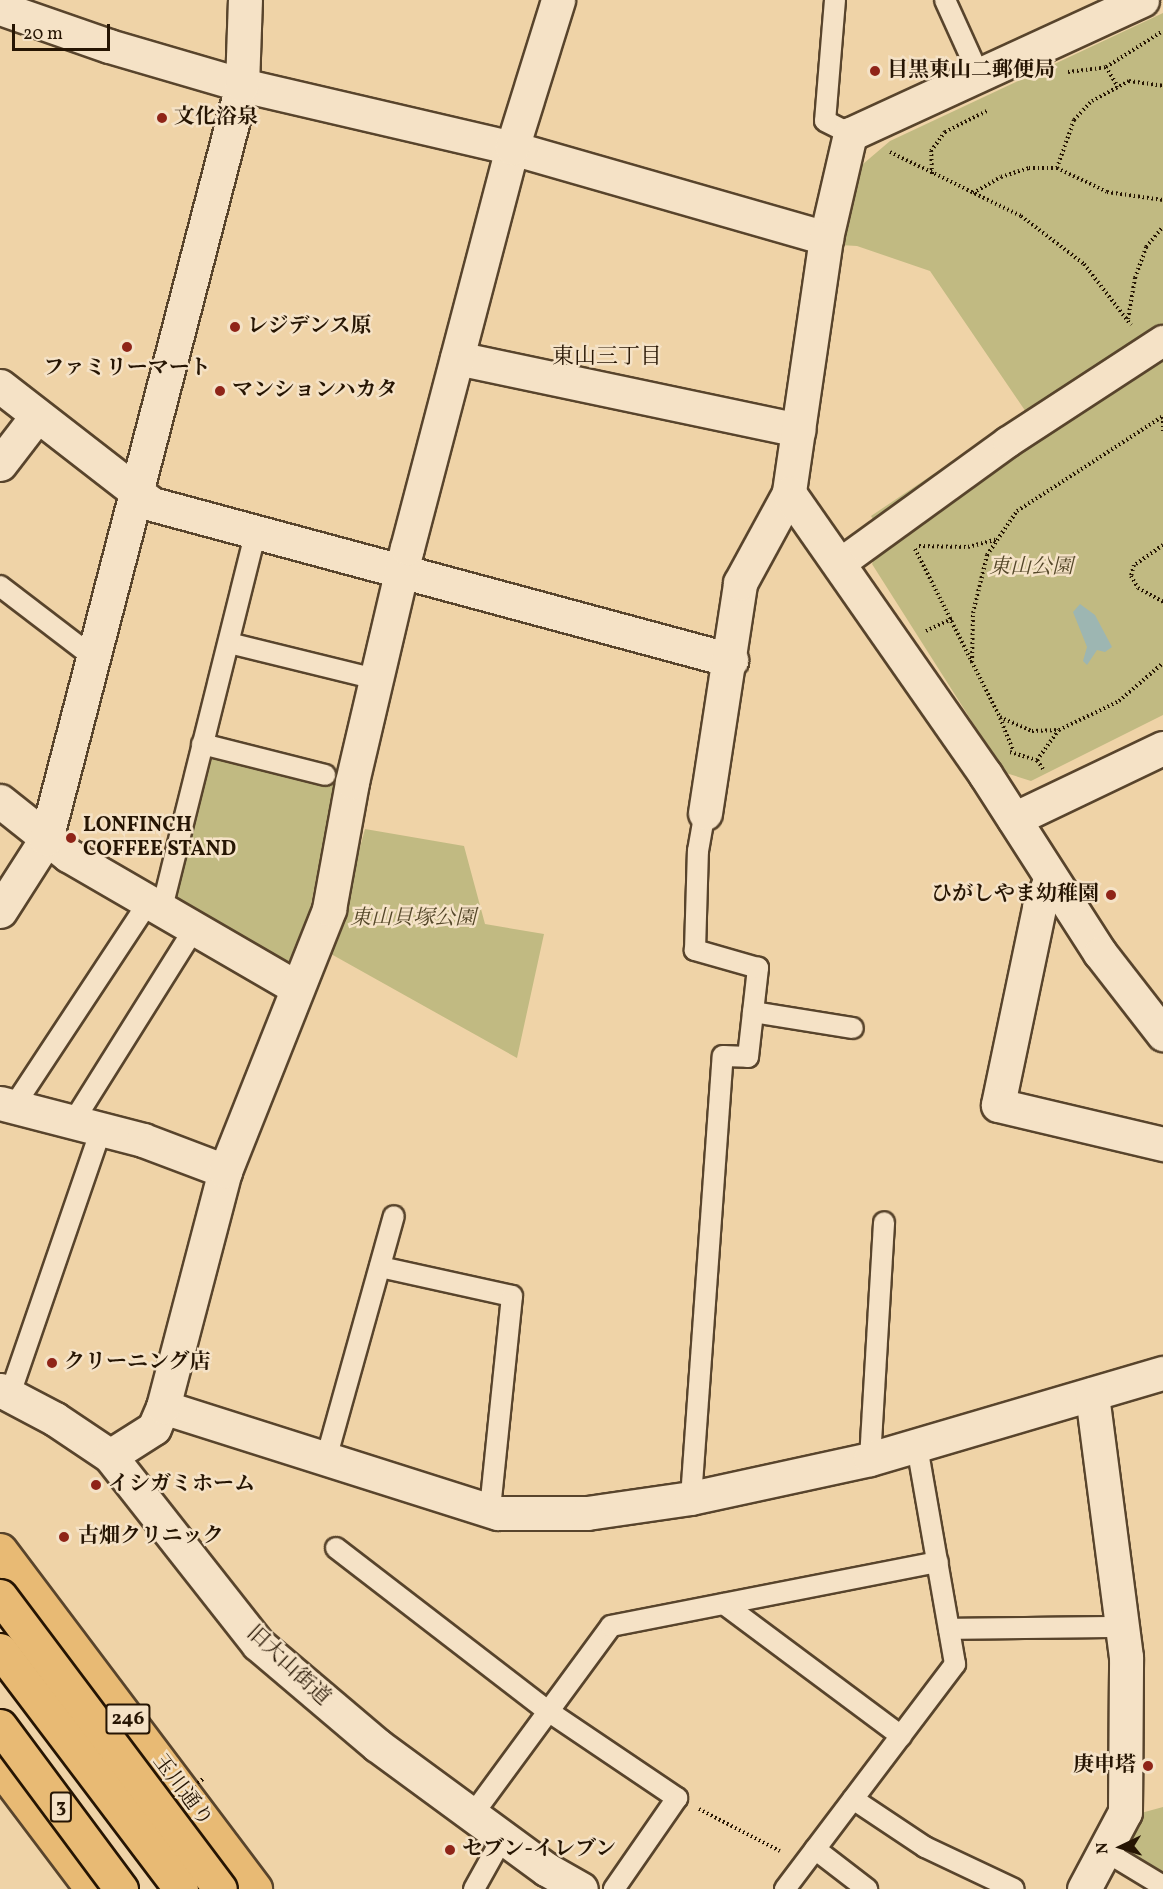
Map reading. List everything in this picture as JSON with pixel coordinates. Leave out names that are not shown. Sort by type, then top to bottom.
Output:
[{"type":"highway","name":"玉川通り","points":[[0,1550],[255,1889]]},
{"type":"highway","points":[[0,1596],[220,1889]]},
{"type":"highway","points":[[0,1650],[181,1889]]},
{"type":"highway","name":"3","points":[[0,1726],[121,1889]]},
{"type":"highway","points":[[0,1767],[92,1889]]},
{"type":"street","points":[[0,911],[46,839],[242,85],[245,0]]},
{"type":"street","points":[[110,1456],[154,1428],[163,1407],[225,1170],[329,909],[401,568],[512,148],[558,0]]},
{"type":"street","points":[[705,813],[731,660],[740,583],[789,493],[826,238],[853,133],[1142,0]]},
{"type":"street","points":[[0,8],[109,46],[242,85],[512,148],[826,238]]},
{"type":"street","points":[[841,563],[998,448],[1156,345]]},
{"type":"street","points":[[457,358],[798,430]]},
{"type":"street","points":[[0,387],[36,417],[152,504],[401,568],[731,660]]},
{"type":"street","points":[[0,464],[36,417]]},
{"type":"street","points":[[789,493],[841,563],[1014,819],[1100,953],[1163,1034]]},
{"type":"street","points":[[1014,819],[1163,748]]},
{"type":"street","points":[[0,801],[46,839],[154,908],[297,988]]},
{"type":"street","points":[[1051,878],[1039,909],[998,1104],[1163,1144]]},
{"type":"street","points":[[7,1105],[87,1125],[225,1170]]},
{"type":"street","points":[[163,1407],[490,1510],[588,1513],[691,1498],[870,1459],[1163,1373]]},
{"type":"street","name":"旧大山街道","points":[[5,1392],[110,1456],[258,1644],[377,1745],[503,1837],[581,1889]]},
{"type":"street","points":[[1084,1889],[1125,1812],[1122,1628],[1092,1394]]},
{"type":"lane","points":[[836,0],[825,121],[853,133]]},
{"type":"lane","points":[[945,0],[979,75]]},
{"type":"lane","points":[[7,1105],[154,908],[202,744],[256,532]]},
{"type":"lane","points":[[0,586],[93,657]]},
{"type":"lane","points":[[229,643],[376,679]]},
{"type":"lane","points":[[202,744],[325,776]]},
{"type":"lane","points":[[691,1498],[723,1056],[748,1057],[758,968],[695,950],[698,851],[705,813]]},
{"type":"lane","points":[[5,1392],[87,1125],[194,931]]},
{"type":"lane","points":[[753,1012],[853,1028]]},
{"type":"lane","points":[[326,1459],[394,1216]]},
{"type":"lane","points":[[870,1459],[884,1222]]},
{"type":"lane","points":[[380,1267],[512,1296],[490,1510]]},
{"type":"lane","points":[[785,1889],[955,1664],[917,1446]]},
{"type":"lane","points":[[336,1548],[548,1712],[677,1798],[614,1889]]},
{"type":"lane","points":[[473,1814],[611,1626],[938,1562]]},
{"type":"lane","points":[[724,1604],[901,1736]]},
{"type":"lane","points":[[949,1629],[1122,1628]]},
{"type":"lane","points":[[853,1799],[925,1847],[1014,1889]]},
{"type":"lane","points":[[474,1889],[503,1837]]},
{"type":"lane","points":[[1105,1851],[1163,1886]]},
{"type":"lane","points":[[810,1856],[867,1889]]},
{"type":"path","points":[[1059,73],[1106,68],[1163,31]]},
{"type":"path","points":[[1106,68],[1118,87]]},
{"type":"path","points":[[1057,168],[1074,120],[1092,101],[1130,81],[1163,86]]},
{"type":"path","points":[[932,174],[931,152],[945,132],[994,107]]},
{"type":"path","points":[[853,133],[1021,216],[1084,264],[1128,320],[1156,345]]},
{"type":"path","points":[[973,193],[1001,177],[1029,168],[1057,168],[1107,192],[1163,200]]},
{"type":"path","points":[[1128,320],[1135,278],[1146,247],[1163,227]]},
{"type":"path","points":[[1163,417],[1163,430]]},
{"type":"path","points":[[972,662],[973,613],[987,555],[1017,511],[1163,417]]},
{"type":"path","points":[[999,539],[968,547],[912,545],[952,619],[1000,717],[1013,751]]},
{"type":"path","points":[[1163,545],[1134,565],[1131,576],[1138,588],[1163,602]]},
{"type":"path","points":[[924,632],[952,619]]},
{"type":"path","points":[[1000,717],[1032,731],[1059,730],[1119,701],[1163,663]]},
{"type":"path","points":[[1050,778],[1037,760],[1059,730]]},
{"type":"path","points":[[677,1798],[810,1856]]},
{"type":"green space","name":"東山公園","points":[[1163,13],[1163,715],[1031,781],[1006,773],[999,764],[872,564],[884,537],[871,516],[1026,412],[930,271],[857,246],[840,245],[851,191],[863,164],[890,141]]},
{"type":"green space","points":[[211,753],[335,785],[304,939],[285,966],[169,907]]},
{"type":"green space","name":"東山貝塚公園","points":[[365,829],[464,846],[485,924],[544,934],[517,1058],[331,954]]},
{"type":"green space","points":[[1163,1807],[1163,1879],[1115,1851],[1130,1816]]},
{"type":"water","points":[[1080,604],[1095,615],[1112,647],[1105,652],[1097,650],[1087,665],[1083,661],[1087,647],[1073,612]]},
{"type":"place","name":"目黒東山二郵便局","points":[[875,71]]},
{"type":"place","name":"文化浴泉","points":[[162,118]]},
{"type":"place","name":"レジデンス原","points":[[235,327]]},
{"type":"place","name":"ファミリーマート","points":[[127,347]]},
{"type":"place","name":"マンションハカタ","points":[[220,391]]},
{"type":"place","name":"LONFINCH COFFEE STAND","points":[[71,838]]},
{"type":"place","name":"ひがしやま幼稚園","points":[[1111,895]]},
{"type":"place","name":"クリーニング店","points":[[52,1363]]},
{"type":"place","name":"イシガミホーム","points":[[96,1485]]},
{"type":"place","name":"古畑クリニック","points":[[64,1537]]},
{"type":"place","name":"庚申塔","points":[[1148,1766]]},
{"type":"place","name":"セブン-イレブン","points":[[450,1850]]},
{"type":"district","name":"東山三丁目","points":[[607,358]]}]
